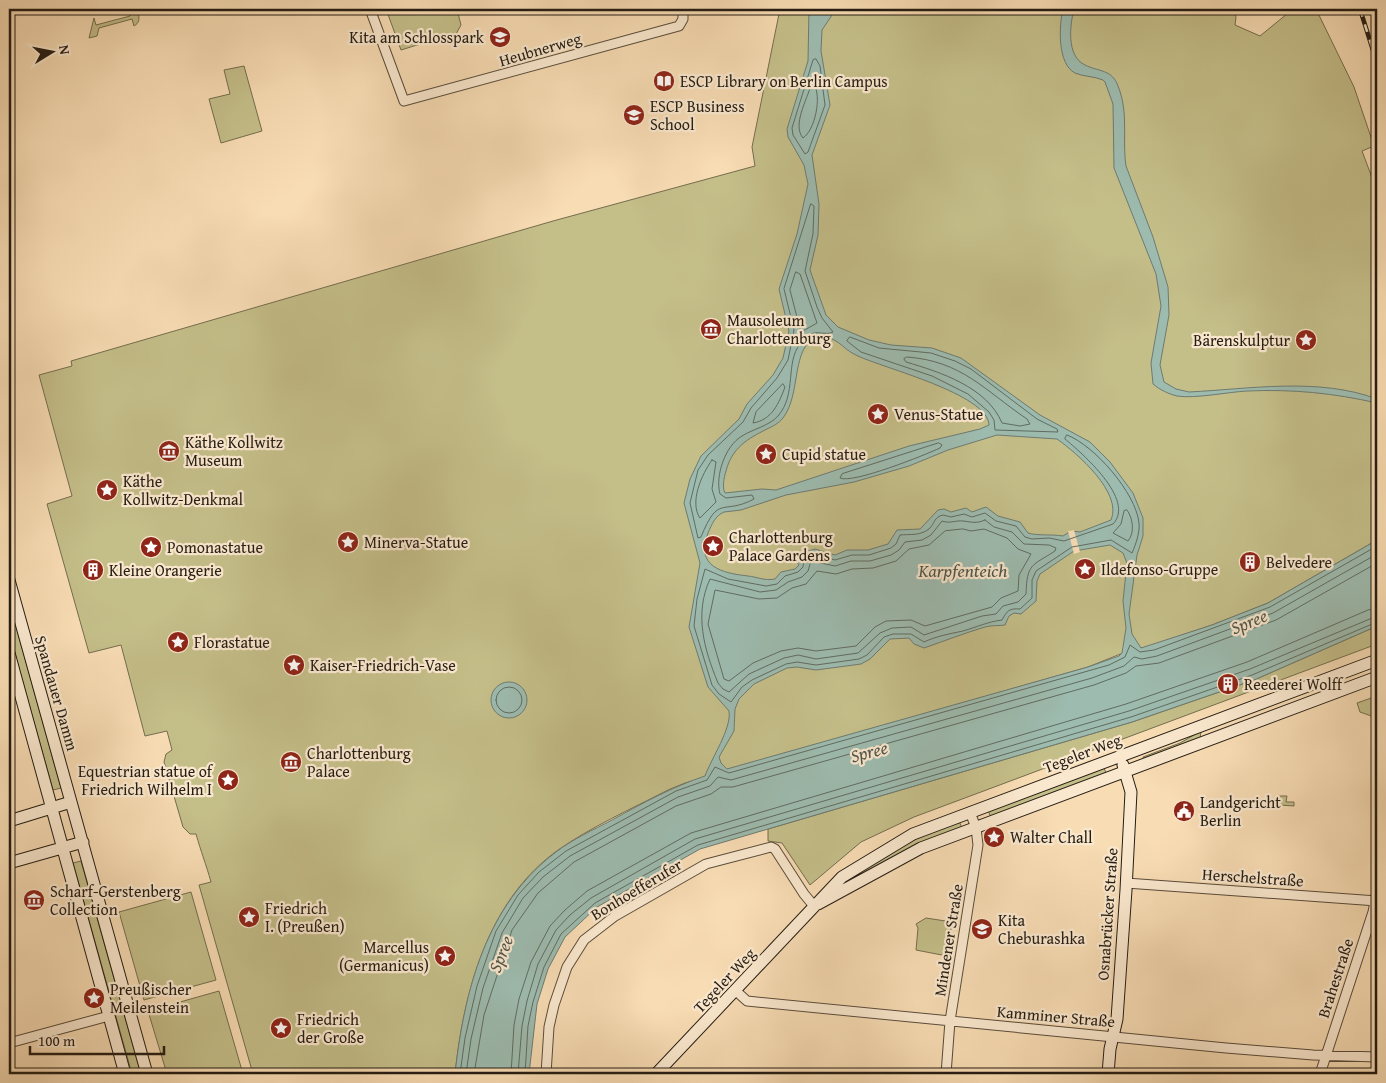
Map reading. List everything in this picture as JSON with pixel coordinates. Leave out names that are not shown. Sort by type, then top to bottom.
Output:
[{"type":"main road","name":"Spandauer Damm","points":[[9,580],[148,1074]]},
{"type":"main road","points":[[9,653],[125,1074]]},
{"type":"main road","name":"Tegeler Weg","points":[[656,1074],[842,876],[872,856],[913,834],[1377,660]]},
{"type":"main road","name":"Tegeler Weg","points":[[814,906],[921,848],[1377,677]]},
{"type":"main road","name":"Osnabrücker Straße","points":[[1108,1074],[1117,1019],[1131,792],[1120,756]]},
{"type":"main road","points":[[9,821],[71,802]]},
{"type":"main road","points":[[9,863],[83,842]]},
{"type":"street","name":"Heubnerweg","points":[[370,9],[404,101],[679,26],[682,22],[683,9]]},
{"type":"street","name":"Mindener Straße","points":[[946,1074],[950,1021],[978,845],[976,828],[970,812]]},
{"type":"street","name":"Bonhoefferufer","points":[[546,1074],[549,1028],[556,998],[567,967],[584,940],[615,916],[706,864],[771,847],[775,849],[814,906]]},
{"type":"street","name":"Herschelstraße","points":[[1126,883],[1376,901]]},
{"type":"street","name":"Brahestraße","points":[[1320,1074],[1376,901],[1377,891]]},
{"type":"street","name":"Kamminer Straße","points":[[736,991],[747,1001],[1326,1056],[1377,1058]]},
{"type":"street","points":[[9,1043],[109,1016]]},
{"type":"shaded area","points":[[130,9],[138,13],[139,21],[136,25],[134,26],[132,19],[99,28],[97,36],[89,38],[94,18],[96,25],[130,16]]},
{"type":"shaded area","points":[[386,9],[457,9],[461,25],[456,34],[457,38],[448,41],[446,36],[401,50]]},
{"type":"shaded area","name":"Charlottenburg Palace Gardens","points":[[780,9],[1233,9],[1236,17],[1235,25],[1260,36],[1293,9],[1316,9],[1354,87],[1374,146],[1362,151],[1377,191],[1377,540],[1268,603],[1212,625],[1123,653],[1088,667],[685,783],[584,834],[558,850],[534,871],[513,895],[497,922],[483,950],[473,981],[459,1043],[455,1074],[253,1074],[199,885],[211,882],[196,834],[190,834],[183,827],[164,762],[166,754],[172,750],[167,731],[145,736],[121,645],[89,653],[47,504],[72,496],[39,375],[72,366],[71,361],[553,221],[755,166],[752,147]]},
{"type":"shaded area","points":[[244,66],[262,131],[221,143],[209,99],[230,94],[224,70]]},
{"type":"shaded area","points":[[9,601],[61,788],[53,790],[9,633]]},
{"type":"shaded area","points":[[1377,626],[1377,644],[914,817],[861,842],[810,885],[782,843],[768,841],[768,829],[1132,722],[1254,680]]},
{"type":"shaded area","points":[[1377,696],[1377,718],[1360,712],[1357,703]]},
{"type":"shaded area","points":[[1201,731],[1200,739],[1144,760],[1143,757],[1180,743]]},
{"type":"shaded area","points":[[1104,768],[1107,775],[991,818],[988,810]]},
{"type":"shaded area","points":[[1279,796],[1287,796],[1286,802],[1294,802],[1294,806],[1279,805]]},
{"type":"shaded area","points":[[959,821],[962,828],[831,893],[857,871],[890,851]]},
{"type":"shaded area","points":[[81,861],[141,1074],[132,1074],[73,863]]},
{"type":"shaded area","points":[[191,892],[216,980],[144,1000],[119,912]]},
{"type":"shaded area","points":[[926,918],[952,922],[947,956],[916,950],[918,928],[916,924]]},
{"type":"shaded area","points":[[219,991],[243,1074],[167,1074],[148,1011]]},
{"type":"water","points":[[809,9],[836,9],[822,30],[821,51],[830,105],[812,155],[819,204],[818,235],[810,270],[826,315],[838,327],[869,340],[891,345],[932,348],[961,358],[1040,415],[1090,442],[1110,462],[1133,493],[1143,518],[1143,536],[1137,555],[1129,614],[1132,634],[1141,648],[1212,625],[1268,603],[1377,540],[1377,626],[1254,680],[1132,722],[700,849],[597,907],[565,937],[548,969],[537,1004],[529,1074],[455,1074],[459,1043],[472,981],[496,924],[512,897],[532,873],[569,843],[658,796],[705,776],[727,726],[729,711],[708,687],[689,627],[700,563],[684,503],[690,479],[701,456],[739,419],[747,404],[773,375],[783,358],[789,331],[779,289],[797,234],[808,184],[804,165],[788,137],[787,129],[808,61]],"holes":[[[818,336],[836,341],[858,356],[954,393],[972,403],[984,414],[989,425],[980,429],[909,446],[776,490],[762,489],[725,493],[724,479],[732,456],[741,445],[775,425],[783,418],[793,396],[803,350],[809,342]],[[997,435],[1057,439],[1076,454],[1104,486],[1113,509],[1111,520],[1080,532],[1071,531],[1063,536],[1028,533],[1020,522],[998,516],[986,507],[972,512],[966,508],[951,512],[944,509],[938,510],[920,529],[897,530],[888,544],[868,550],[847,550],[835,555],[815,549],[795,555],[799,565],[795,569],[781,572],[775,579],[729,573],[720,570],[708,561],[705,554],[708,533],[712,523],[724,512],[741,510],[786,495],[854,482],[909,466],[948,450]],[[1110,545],[1123,553],[1127,563],[1123,601],[1126,628],[1122,653],[1119,656],[1088,667],[727,769],[721,763],[719,757],[734,731],[735,709],[739,699],[754,684],[787,668],[797,667],[816,670],[861,664],[870,659],[890,639],[909,638],[914,644],[924,648],[985,627],[1005,625],[1009,616],[1014,613],[1021,614],[1036,601],[1037,581],[1040,574],[1074,551]]]},
{"type":"water","points":[[1063,9],[1074,9],[1071,23],[1071,40],[1072,48],[1079,61],[1109,74],[1118,86],[1121,96],[1124,116],[1126,166],[1153,237],[1168,287],[1169,315],[1160,365],[1164,382],[1176,389],[1189,392],[1284,386],[1331,388],[1377,399],[1377,403],[1328,394],[1296,391],[1247,391],[1184,397],[1168,393],[1153,384],[1151,363],[1161,306],[1156,274],[1114,168],[1113,104],[1103,80],[1075,73],[1065,61],[1060,34]]},
{"type":"water","points":[[509,682],[516,683],[522,687],[526,693],[526,707],[522,713],[516,717],[509,718],[502,717],[496,713],[492,707],[491,700],[492,693],[496,687],[502,683]]},
{"type":"pier","points":[[1074,530],[1080,552],[1074,554],[1068,531]]},
{"type":"railway","points":[[1360,9],[1377,63]]},
{"type":"railway","points":[[1374,9],[1377,19]]},
{"type":"place","name":"Kita am Schlosspark","points":[[500,37]]},
{"type":"place","name":"ESCP Library on Berlin Campus","points":[[664,81]]},
{"type":"place","name":"ESCP Business School","points":[[634,115]]},
{"type":"place","name":"Mausoleum Charlottenburg","points":[[711,329]]},
{"type":"place","name":"Bärenskulptur","points":[[1306,340]]},
{"type":"place","name":"Venus-Statue","points":[[878,414]]},
{"type":"place","name":"Käthe Kollwitz Museum","points":[[169,451]]},
{"type":"place","name":"Cupid statue","points":[[766,454]]},
{"type":"place","name":"Käthe Kollwitz-Denkmal","points":[[107,490]]},
{"type":"place","name":"Minerva-Statue","points":[[348,542]]},
{"type":"place","name":"Charlottenburg Palace Gardens","points":[[713,546]]},
{"type":"place","name":"Pomonastatue","points":[[151,547]]},
{"type":"place","name":"Belvedere","points":[[1250,562]]},
{"type":"place","name":"Ildefonso-Gruppe","points":[[1085,569]]},
{"type":"place","name":"Kleine Orangerie","points":[[93,570]]},
{"type":"place","name":"Florastatue","points":[[178,642]]},
{"type":"place","name":"Kaiser-Friedrich-Vase","points":[[294,665]]},
{"type":"place","name":"Reederei Wolff","points":[[1228,684]]},
{"type":"place","name":"Charlottenburg Palace","points":[[291,762]]},
{"type":"place","name":"Equestrian statue of Friedrich Wilhelm I","points":[[228,780]]},
{"type":"place","name":"Landgericht Berlin","points":[[1184,811]]},
{"type":"place","name":"Walter Chall","points":[[994,837]]},
{"type":"place","name":"Scharf-Gerstenberg Collection","points":[[34,900]]},
{"type":"place","name":"Friedrich I. (Preußen)","points":[[249,917]]},
{"type":"place","name":"Kita Cheburashka","points":[[982,929]]},
{"type":"place","name":"Marcellus (Germanicus)","points":[[445,956]]},
{"type":"place","name":"Preußischer Meilenstein","points":[[94,998]]},
{"type":"place","name":"Friedrich der Große","points":[[281,1028]]},
{"type":"water label","name":"Karpfenteich","points":[[963,571]]},
{"type":"water label","name":"Spree","points":[[1249,622]]},
{"type":"water label","name":"Spree","points":[[869,752]]},
{"type":"water label","name":"Spree","points":[[501,954]]}]
